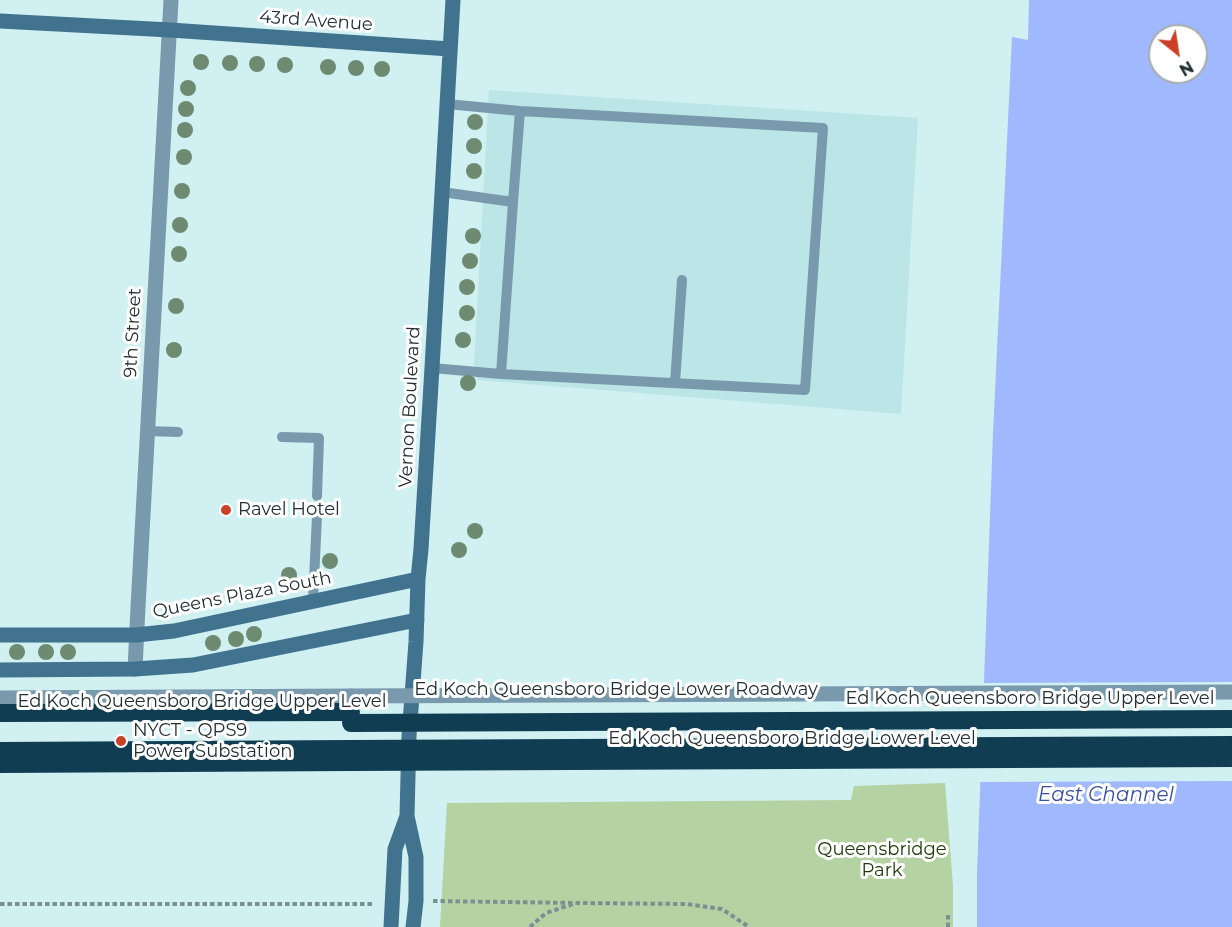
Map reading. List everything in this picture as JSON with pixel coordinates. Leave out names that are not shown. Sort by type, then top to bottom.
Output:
[{"type":"highway","name":"Ed Koch Queensboro Bridge Lower Roadway","points":[[0,714],[1232,708]]},
{"type":"highway","name":"Ed Koch Queensboro Bridge Upper Level","points":[[0,723],[1232,719]]},
{"type":"highway","points":[[0,764],[351,756],[1232,745]]},
{"type":"highway","points":[[0,751],[351,756]]},
{"type":"highway","name":"Ed Koch Queensboro Bridge Lower Level","points":[[351,756],[1232,758]]},
{"type":"main road","name":"Vernon Boulevard","points":[[413,927],[416,901],[416,857],[407,816],[409,736],[453,0]]},
{"type":"main road","name":"43rd Avenue","points":[[0,21],[450,49]]},
{"type":"main road","name":"Queens Plaza South","points":[[0,635],[136,635],[174,631],[418,579]]},
{"type":"main road","points":[[0,670],[135,669],[193,665],[417,620]]},
{"type":"main road","name":"Vernon Boulevard","points":[[391,927],[395,849],[407,816]]},
{"type":"street","name":"9th Street","points":[[135,669],[171,0]]},
{"type":"street","points":[[0,698],[1232,692]]},
{"type":"lane","points":[[432,368],[501,374],[805,390],[823,128],[520,111],[447,104]]},
{"type":"lane","points":[[501,374],[520,111]]},
{"type":"lane","points":[[442,192],[513,202]]},
{"type":"lane","points":[[675,383],[682,280]]},
{"type":"lane","points":[[147,431],[178,432]]},
{"type":"lane","points":[[282,437],[319,438],[317,496]]},
{"type":"lane","points":[[313,601],[317,516]]},
{"type":"path","points":[[433,901],[675,903],[722,909],[749,927]]},
{"type":"path","points":[[530,927],[546,913],[577,903]]},
{"type":"path","points":[[0,904],[367,905]]},
{"type":"path","points":[[948,915],[948,927]]},
{"type":"shaded area","points":[[489,90],[918,118],[901,414],[477,380],[474,364]]},
{"type":"green space","name":"Queensbridge Park","points":[[945,783],[953,886],[953,927],[440,927],[447,803],[851,800],[854,786]]},
{"type":"water","name":"East Channel","points":[[1029,0],[1232,0],[1232,927],[977,927],[993,433],[1012,37],[1028,40]]},
{"type":"pier","points":[[1232,682],[1232,781],[978,782],[981,683]]},
{"type":"place","name":"Ravel Hotel","points":[[226,510]]},
{"type":"place","name":"NYCT - QPS9 Power Substation","points":[[121,741]]}]
